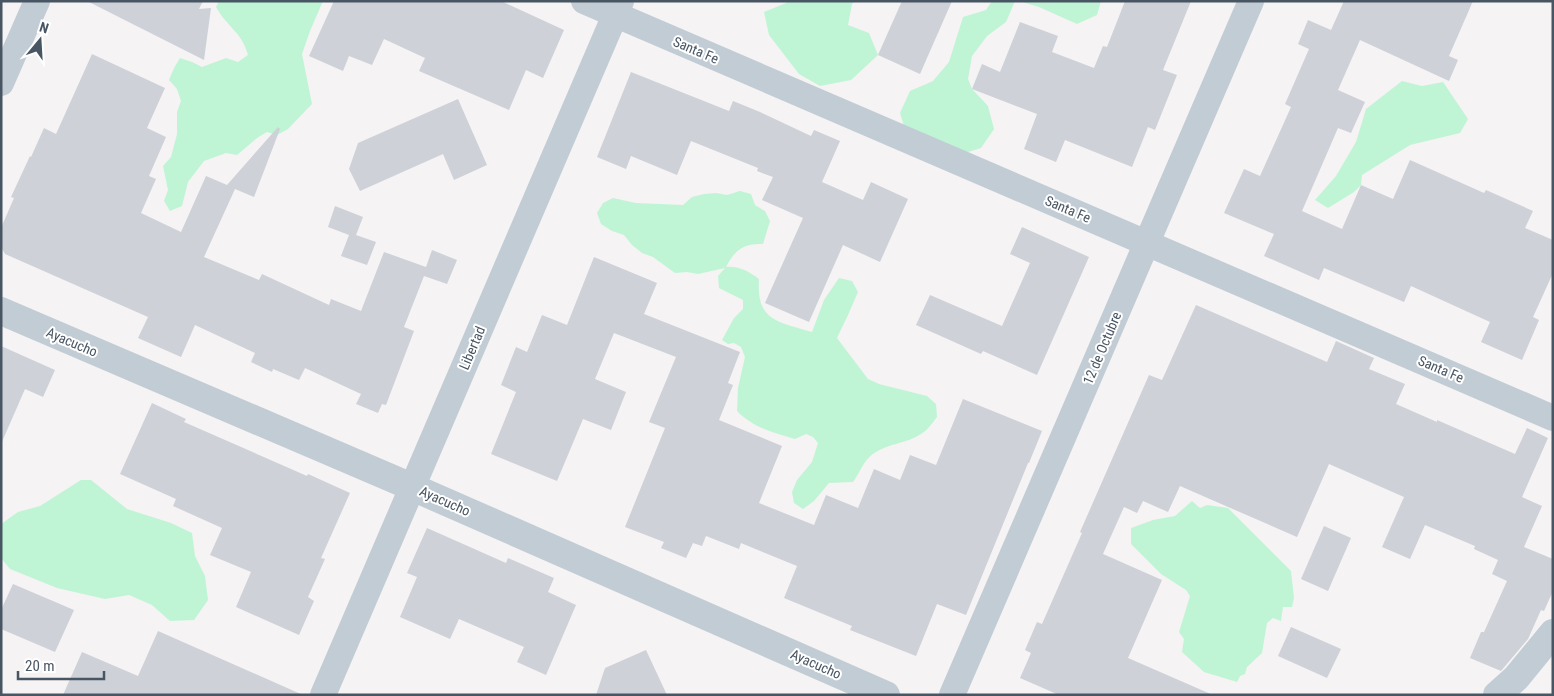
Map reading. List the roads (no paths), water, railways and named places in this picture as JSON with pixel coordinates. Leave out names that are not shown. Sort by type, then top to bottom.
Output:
[{"type":"street","points":[[1,83],[37,1]]},
{"type":"street","name":"Santa Fe","points":[[584,1],[618,8],[1147,243],[1553,418]]},
{"type":"street","name":"12 de Octubre","points":[[952,695],[1251,1]]},
{"type":"street","name":"Libertad","points":[[323,695],[618,8]]},
{"type":"street","name":"Ayacucho","points":[[1,311],[412,487],[886,695]]},
{"type":"street","points":[[1497,695],[1516,678],[1553,633]]}]
